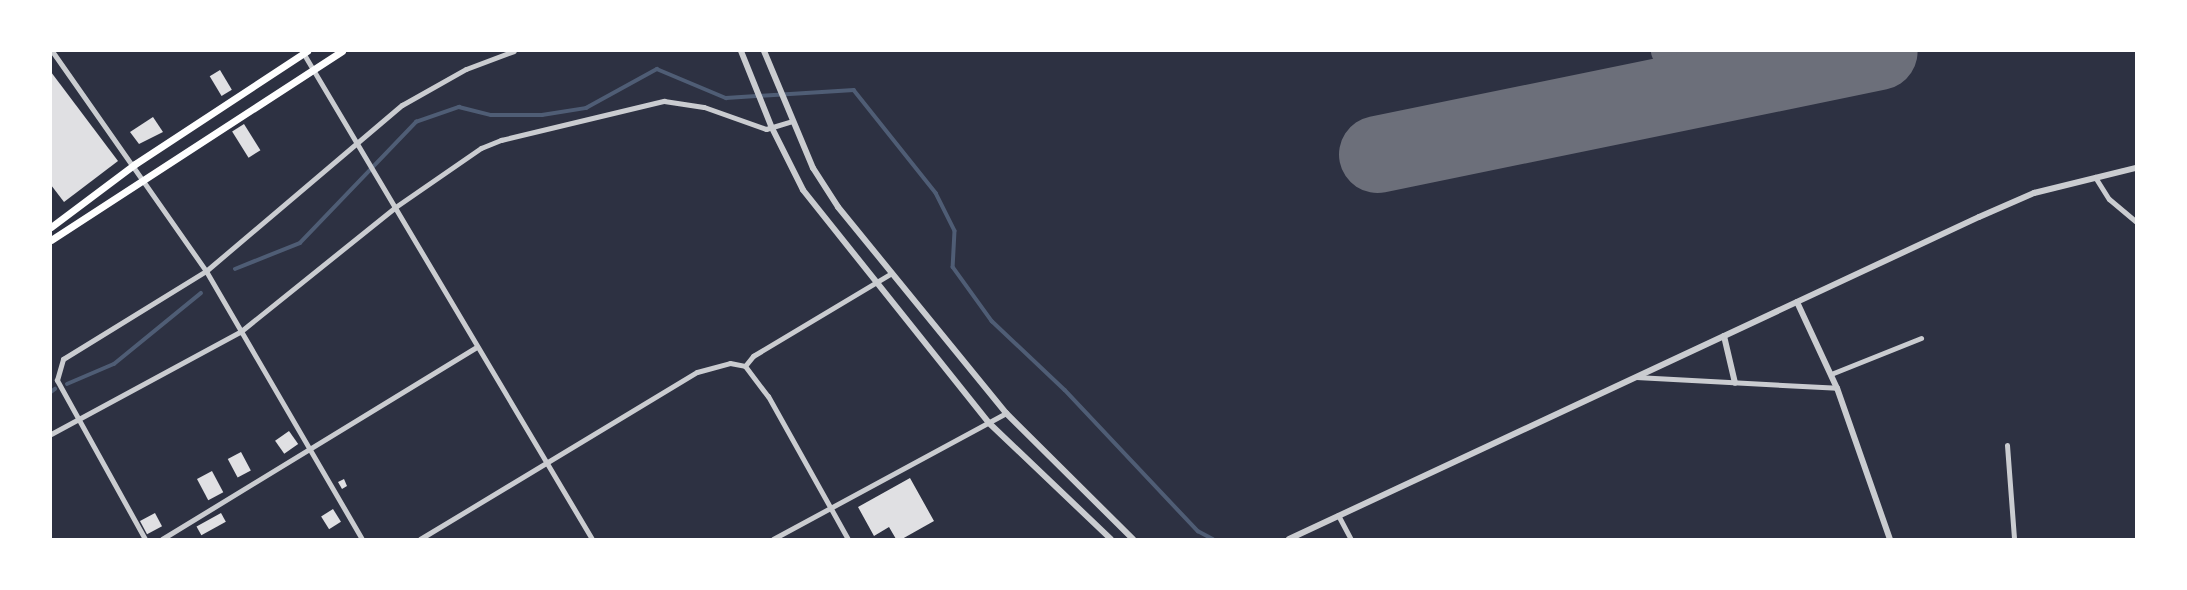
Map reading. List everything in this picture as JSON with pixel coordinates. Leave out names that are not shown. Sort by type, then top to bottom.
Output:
[{"type":"main road","points":[[51,227],[135,164],[304,51]]},
{"type":"main road","points":[[51,240],[143,177],[342,51]]},
{"type":"street","points":[[304,51],[364,158],[592,539]]},
{"type":"street","points":[[145,539],[57,380],[58,369],[70,352],[206,271],[356,143],[426,91],[466,69],[514,51]]},
{"type":"street","points":[[741,51],[772,128],[803,190],[875,284],[989,423],[1111,539]]},
{"type":"street","points":[[764,51],[813,168],[838,207],[1006,413],[1133,539]]},
{"type":"street","points":[[53,52],[135,164],[206,271],[362,539]]},
{"type":"street","points":[[51,434],[78,417],[240,332],[394,208],[481,148],[501,140],[648,104],[690,103],[772,128],[793,121]]},
{"type":"street","points":[[1289,539],[2023,198],[2136,168]]},
{"type":"street","points":[[2095,177],[2109,199],[2136,222]]},
{"type":"street","points":[[420,539],[544,461],[711,366],[745,366],[754,356],[890,274]]},
{"type":"street","points":[[1797,302],[1837,388],[1890,539]]},
{"type":"street","points":[[1724,336],[1735,383]]},
{"type":"street","points":[[1831,374],[1921,338]]},
{"type":"street","points":[[162,539],[477,347]]},
{"type":"street","points":[[745,366],[768,396],[848,539]]},
{"type":"street","points":[[1636,377],[1837,388]]},
{"type":"street","points":[[773,539],[1006,413]]},
{"type":"street","points":[[2007,444],[2014,539]]},
{"type":"street","points":[[1338,515],[1352,539]]},
{"type":"building","points":[[220,70],[232,90],[222,96],[210,76]]},
{"type":"building","points":[[51,72],[118,161],[64,202],[51,185]]},
{"type":"building","points":[[153,117],[163,132],[139,144],[130,132]]},
{"type":"building","points":[[244,124],[260,150],[249,158],[232,131]]},
{"type":"building","points":[[289,431],[298,444],[284,454],[275,441]]},
{"type":"building","points":[[241,452],[251,471],[238,478],[228,459]]},
{"type":"building","points":[[212,471],[223,492],[208,500],[197,479]]},
{"type":"building","points":[[910,478],[934,521],[902,539],[896,539],[889,527],[874,536],[858,507]]},
{"type":"building","points":[[344,479],[347,486],[342,489],[338,482]]},
{"type":"building","points":[[333,509],[341,522],[329,529],[321,516]]},
{"type":"building","points":[[155,513],[162,526],[147,534],[140,521]]},
{"type":"building","points":[[221,513],[226,522],[201,535],[197,527]]},
{"type":"waterway","points":[[235,269],[300,243],[416,122],[459,107],[491,115],[542,115],[586,108],[657,69],[726,98],[854,90],[936,193],[955,231],[953,267],[992,321],[1065,390],[1198,531],[1213,539]]},
{"type":"waterway","points":[[67,384],[114,364],[201,293]]},
{"type":"waterway","points":[[51,392],[55,389]]},
{"type":"taxiway","points":[[1667,51],[1695,89]]},
{"type":"runway","points":[[1377,154],[1879,51]]}]
